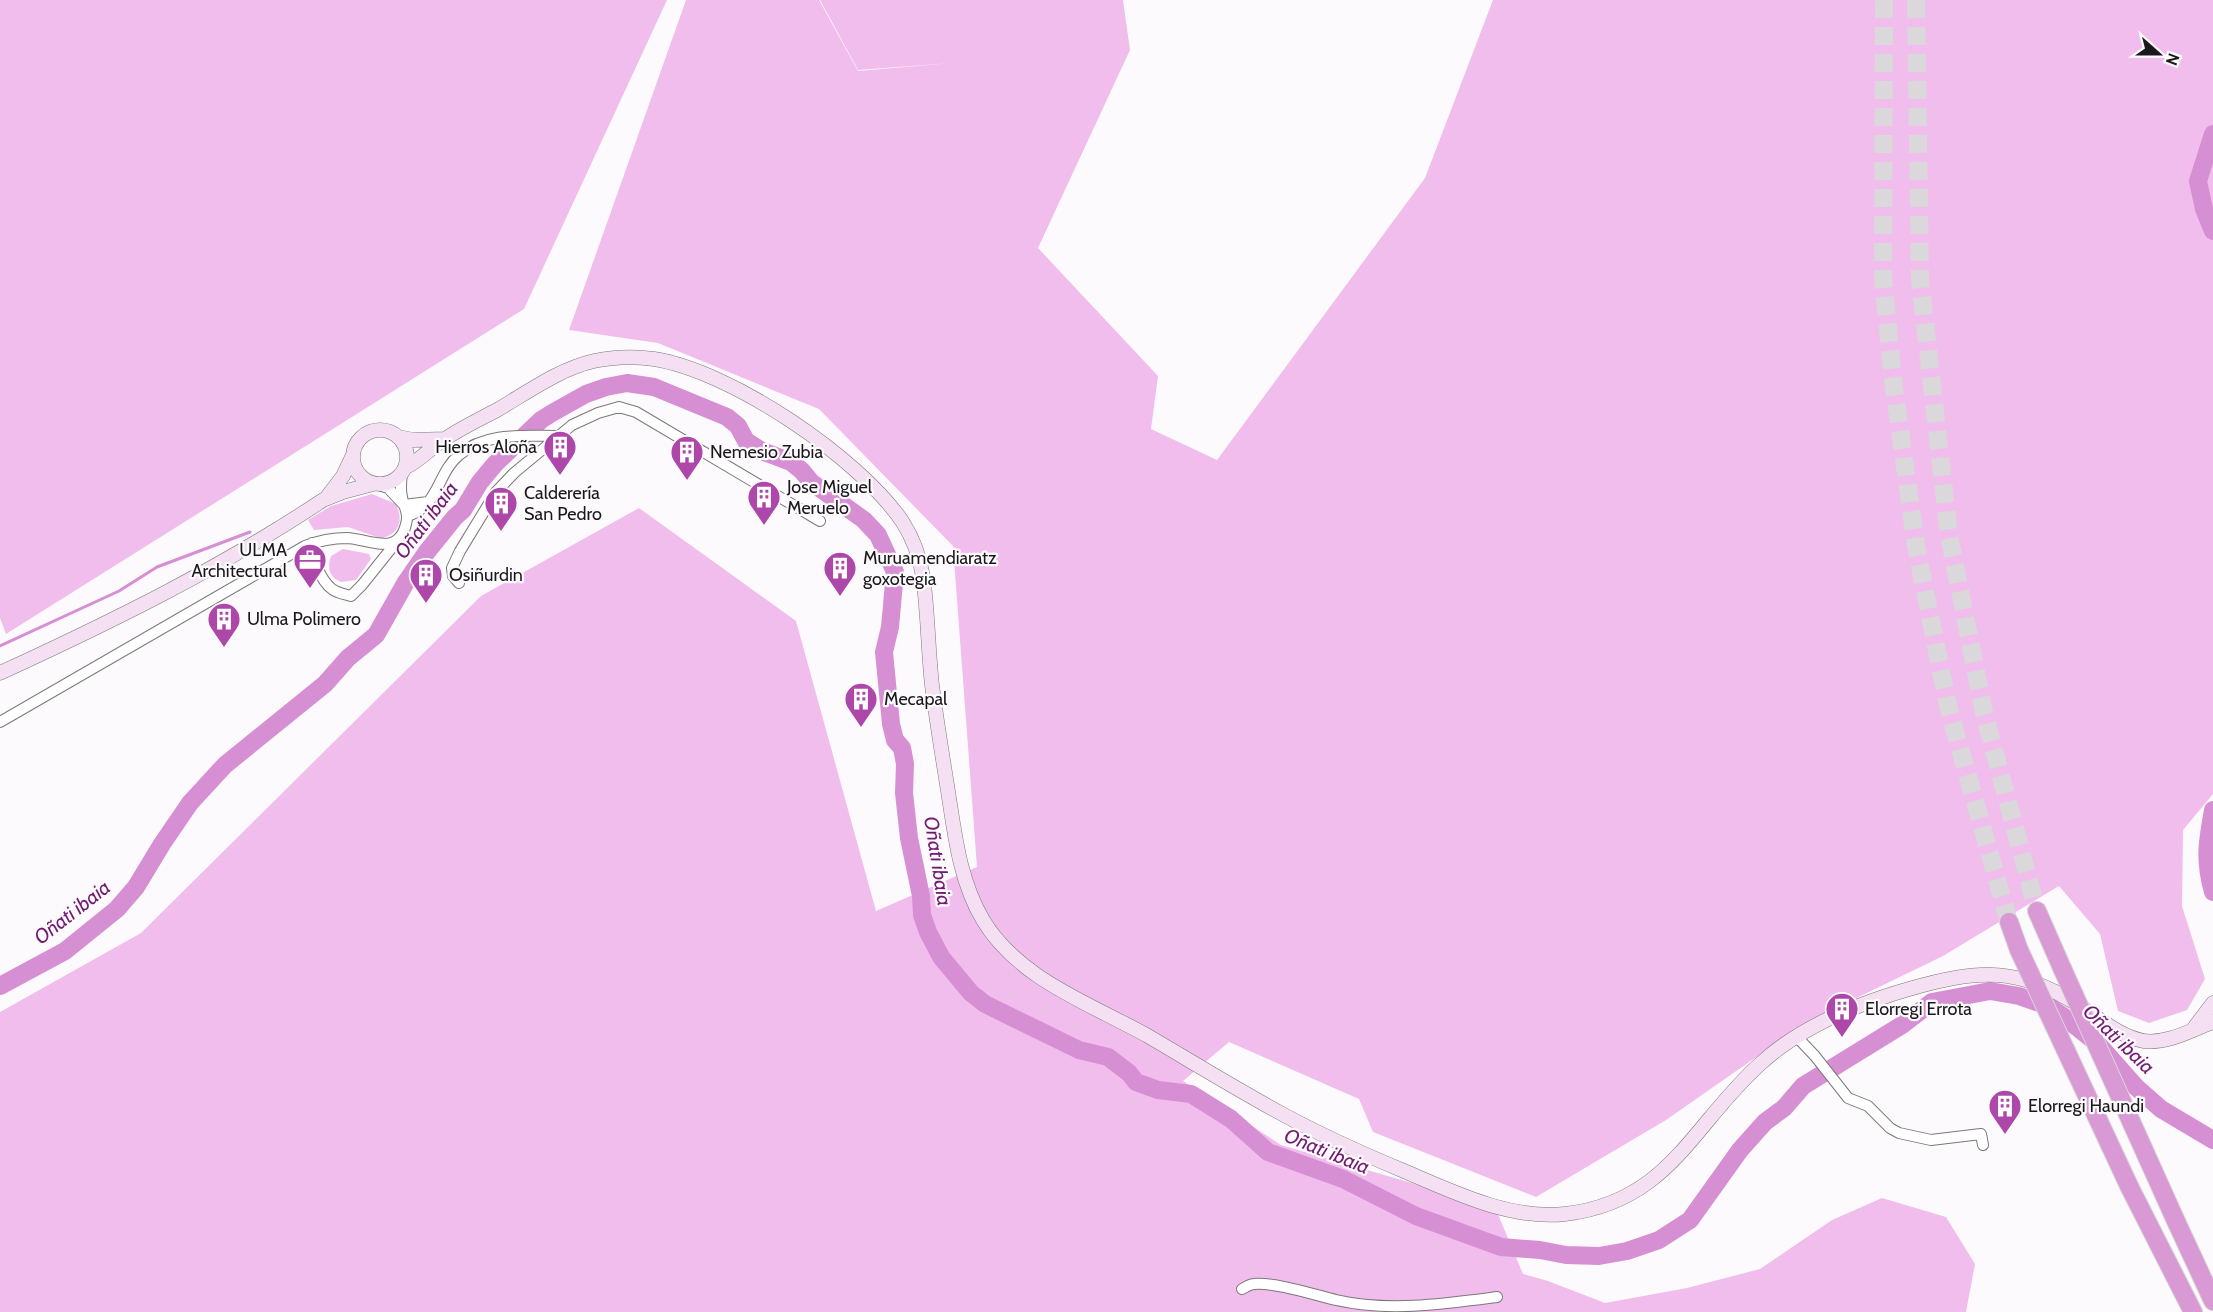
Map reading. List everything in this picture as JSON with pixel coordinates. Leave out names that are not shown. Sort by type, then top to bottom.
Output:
[{"type":"highway","points":[[2037,911],[2213,1301]]},
{"type":"highway","points":[[2009,922],[2019,950],[2130,1188],[2193,1312]]},
{"type":"main road","points":[[0,673],[84,635],[171,591],[323,500],[343,492],[391,483],[444,439],[569,369],[589,362],[628,357],[653,359],[680,365],[726,384],[774,411],[837,455],[885,500],[900,518],[917,551],[924,588],[933,690],[958,852],[973,900],[996,939],[1014,957],[1043,979],[1145,1034],[1227,1084],[1316,1132],[1369,1156],[1493,1206],[1548,1215],[1587,1211],[1620,1200],[1645,1186],[1664,1171],[1759,1064],[1796,1036],[1834,1017],[1892,994],[1972,974],[2017,976],[2055,989],[2129,1037],[2155,1041],[2175,1037],[2213,1022]]},
{"type":"main road","points":[[323,500],[343,476],[356,444],[363,435],[374,430],[384,430],[398,437],[407,450],[404,470]]},
{"type":"main road","points":[[398,437],[414,440],[444,439]]},
{"type":"main road","points":[[353,454],[353,462],[358,475],[376,484]]},
{"type":"main road","points":[[2194,1029],[2213,1003]]},
{"type":"street","points":[[459,583],[453,576],[452,568],[474,525],[496,492],[556,436],[572,425],[598,413],[619,407],[636,412],[820,521]]},
{"type":"street","points":[[408,516],[421,510],[439,489],[449,466],[459,454],[473,446],[509,436],[556,436]]},
{"type":"street","points":[[312,543],[312,551],[322,577],[331,588],[351,596],[400,537],[406,526],[408,516],[400,488],[404,470]]},
{"type":"street","points":[[376,484],[388,489],[404,505]]},
{"type":"street","points":[[404,505],[428,502]]},
{"type":"street","points":[[0,722],[312,543],[327,539],[349,538],[384,545],[400,537]]},
{"type":"street","points":[[1796,1036],[1848,1098],[1868,1106],[1890,1128],[1908,1137],[1935,1140],[1981,1134],[1983,1145]]},
{"type":"street","points":[[1242,1289],[1252,1284],[1269,1285],[1343,1301],[1392,1306],[1458,1303],[1497,1297]]},
{"type":"shaded area","points":[[0,0],[667,0],[524,309],[6,634],[0,618]]},
{"type":"shaded area","points":[[686,0],[819,0],[858,71],[952,63],[858,70],[820,0],[1123,0],[1130,50],[1038,248],[1158,376],[1151,429],[1217,460],[1425,178],[1493,0],[2213,0],[2213,794],[2183,830],[2182,906],[2205,979],[2187,1010],[2149,1023],[2118,1011],[2100,934],[2059,886],[1943,956],[1805,1023],[1666,1120],[1536,1197],[1373,1132],[1359,1099],[1229,1042],[1183,1081],[1281,1145],[1422,1186],[1497,1212],[1523,1274],[1605,1303],[1687,1288],[1760,1269],[1832,1220],[1882,1198],[1946,1217],[1975,1264],[1966,1312],[0,1312],[0,1012],[141,933],[481,596],[639,508],[796,621],[876,911],[977,867],[953,546],[819,409],[658,343],[569,330]]},
{"type":"shaded area","points":[[372,494],[396,504],[400,517],[399,523],[390,535],[377,539],[377,537],[348,527],[314,530],[308,520],[331,506]]},
{"type":"shaded area","points":[[343,549],[369,554],[371,559],[356,580],[341,582],[330,572],[331,556]]},
{"type":"waterway","points":[[2213,134],[2198,181],[2204,209],[2213,231]]},
{"type":"waterway","name":"Oñati ibaia","points":[[0,986],[65,951],[117,909],[136,887],[190,803],[225,765],[325,684],[348,658],[376,635],[406,582],[426,553],[463,510],[480,482],[495,464],[541,420],[552,413],[586,394],[627,383],[654,387],[727,417],[738,426],[746,441],[762,451],[791,462],[811,482],[864,520],[878,535],[895,572],[890,627],[884,652],[891,724],[895,740],[902,748],[905,764],[904,793],[909,838],[921,896],[922,915],[941,957],[971,993],[985,1004],[1079,1050],[1108,1057],[1129,1073],[1136,1082],[1158,1090],[1191,1094],[1231,1119],[1268,1152],[1343,1179],[1416,1216],[1501,1247],[1566,1255],[1599,1256],[1627,1251],[1659,1240],[1690,1220],[1740,1150],[1765,1122],[1784,1108],[1803,1086],[1902,1025],[1932,1002],[1990,991],[2019,996],[2048,1006],[2098,1044],[2136,1087],[2161,1109],[2213,1140]]},
{"type":"waterway","points":[[0,646],[119,591],[157,567],[250,532]]},
{"type":"waterway","points":[[2213,810],[2207,851],[2213,892]]},
{"type":"tunnel","points":[[1884,0],[1883,280],[1894,388],[1916,546],[1948,706],[2009,922]]},
{"type":"tunnel","points":[[1916,0],[1920,280],[1949,535],[1984,713],[2037,911]]},
{"type":"place","name":"Hierros Aloña","points":[[560,476]]},
{"type":"place","name":"Nemesio Zubia","points":[[687,481]]},
{"type":"place","name":"Jose Miguel Meruelo","points":[[764,526]]},
{"type":"place","name":"Calderería San Pedro","points":[[501,532]]},
{"type":"place","name":"ULMA Architectural","points":[[310,589]]},
{"type":"place","name":"Muruamendiaratz goxotegia","points":[[840,597]]},
{"type":"place","name":"Osiñurdin","points":[[426,604]]},
{"type":"place","name":"Ulma Polimero","points":[[224,648]]},
{"type":"place","name":"Mecapal","points":[[861,728]]},
{"type":"place","name":"Elorregi Errota","points":[[1842,1038]]},
{"type":"place","name":"Elorregi Haundi","points":[[2005,1135]]}]
